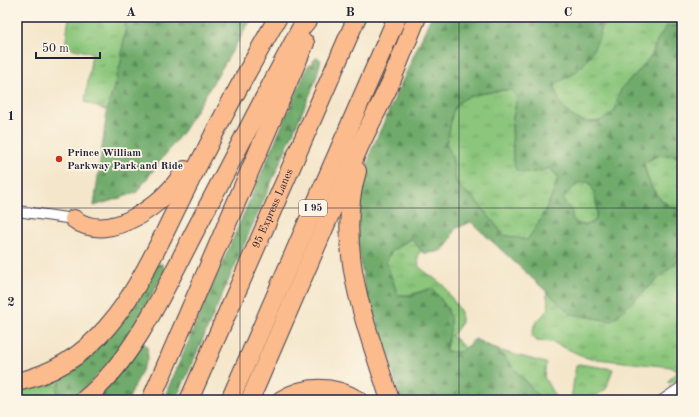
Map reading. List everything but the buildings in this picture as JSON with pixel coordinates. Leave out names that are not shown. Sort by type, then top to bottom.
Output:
[{"type":"highway","points":[[17,382],[42,374],[74,357],[105,330],[119,313],[142,276],[225,111],[278,17]]},
{"type":"highway","points":[[84,400],[108,377],[134,343],[169,280],[301,28],[310,17]]},
{"type":"highway","points":[[151,400],[316,17]]},
{"type":"highway","name":"95 Express Lanes","points":[[189,400],[357,17]]},
{"type":"highway","name":"I 95","points":[[230,400],[397,17]]},
{"type":"highway","points":[[390,400],[358,298],[350,260],[351,209],[356,174],[386,91],[417,17]]},
{"type":"highway","points":[[250,400],[360,145],[386,91]]},
{"type":"highway","points":[[74,219],[82,225],[102,226],[121,223],[146,212],[156,205],[175,186],[193,156],[225,111]]},
{"type":"highway","points":[[281,400],[296,392],[312,389],[337,391],[358,400]]},
{"type":"street","points":[[17,211],[74,219]]},
{"type":"street","points":[[663,400],[682,388]]},
{"type":"green space","points":[[69,17],[127,17],[121,62],[107,111],[85,102],[92,53],[65,47]]},
{"type":"green space","points":[[127,17],[253,17],[184,130],[136,193],[94,206],[107,111],[121,62]]},
{"type":"green space","points":[[431,17],[596,17],[600,25],[599,38],[587,60],[569,77],[555,84],[559,100],[568,113],[582,121],[590,122],[601,120],[615,111],[618,96],[623,86],[636,74],[651,56],[658,39],[667,26],[682,26],[682,158],[671,155],[662,155],[644,163],[648,178],[658,197],[670,206],[677,209],[682,208],[682,257],[611,321],[571,314],[471,222],[455,229],[447,245],[440,251],[423,253],[411,238],[392,251],[386,262],[398,295],[412,295],[432,288],[448,310],[451,324],[445,351],[460,352],[475,339],[498,350],[542,400],[401,400],[384,341],[366,297],[355,226],[371,151]],"holes":[[[502,90],[511,90],[517,97],[512,123],[513,160],[516,170],[520,172],[533,172],[550,168],[558,177],[546,210],[527,240],[504,235],[473,197],[463,191],[456,181],[452,156],[446,143],[452,115],[459,102],[472,96]],[[580,182],[589,182],[596,200],[597,210],[596,220],[590,224],[584,225],[575,222],[572,219],[572,211],[563,200],[567,193]]]},
{"type":"green space","points":[[596,17],[682,17],[682,26],[667,26],[658,39],[651,56],[636,74],[623,86],[618,96],[615,111],[601,120],[590,122],[582,121],[568,113],[559,100],[555,84],[573,74],[602,27]]},
{"type":"green space","points":[[317,57],[321,60],[314,85],[176,400],[163,400],[308,66]]},
{"type":"green space","points":[[502,90],[511,90],[517,97],[512,123],[513,160],[541,171],[550,168],[558,177],[546,210],[527,240],[504,235],[473,197],[463,191],[456,181],[452,156],[446,143],[452,115],[459,102],[472,96]]},
{"type":"green space","points":[[659,155],[672,155],[682,158],[682,208],[677,209],[664,202],[658,197],[651,185],[644,163]]},
{"type":"green space","points":[[580,182],[589,182],[595,195],[597,205],[596,220],[583,225],[578,224],[563,199],[567,193]]},
{"type":"green space","points":[[412,238],[421,250],[418,256],[419,267],[443,285],[461,312],[461,324],[452,336],[465,348],[460,352],[444,351],[448,340],[448,309],[432,288],[411,294],[397,295],[386,262],[392,251]]},
{"type":"green space","points":[[682,257],[682,379],[671,383],[667,382],[678,372],[671,367],[587,358],[552,342],[537,341],[532,337],[534,325],[549,308],[546,291],[571,314],[611,321]]},
{"type":"green space","points":[[156,264],[162,264],[165,271],[119,352],[86,387],[71,400],[57,400],[57,388],[65,373]]},
{"type":"green space","points":[[142,343],[147,346],[148,358],[128,400],[91,400]]},
{"type":"green space","points":[[498,350],[546,363],[544,377],[557,400],[542,400]]},
{"type":"green space","points":[[579,364],[613,369],[606,389],[590,400],[571,400],[576,365]]},
{"type":"green space","points":[[68,366],[57,400],[17,400],[17,387]]},
{"type":"place","name":"Prince William Parkway Park and Ride","points":[[59,159]]}]
